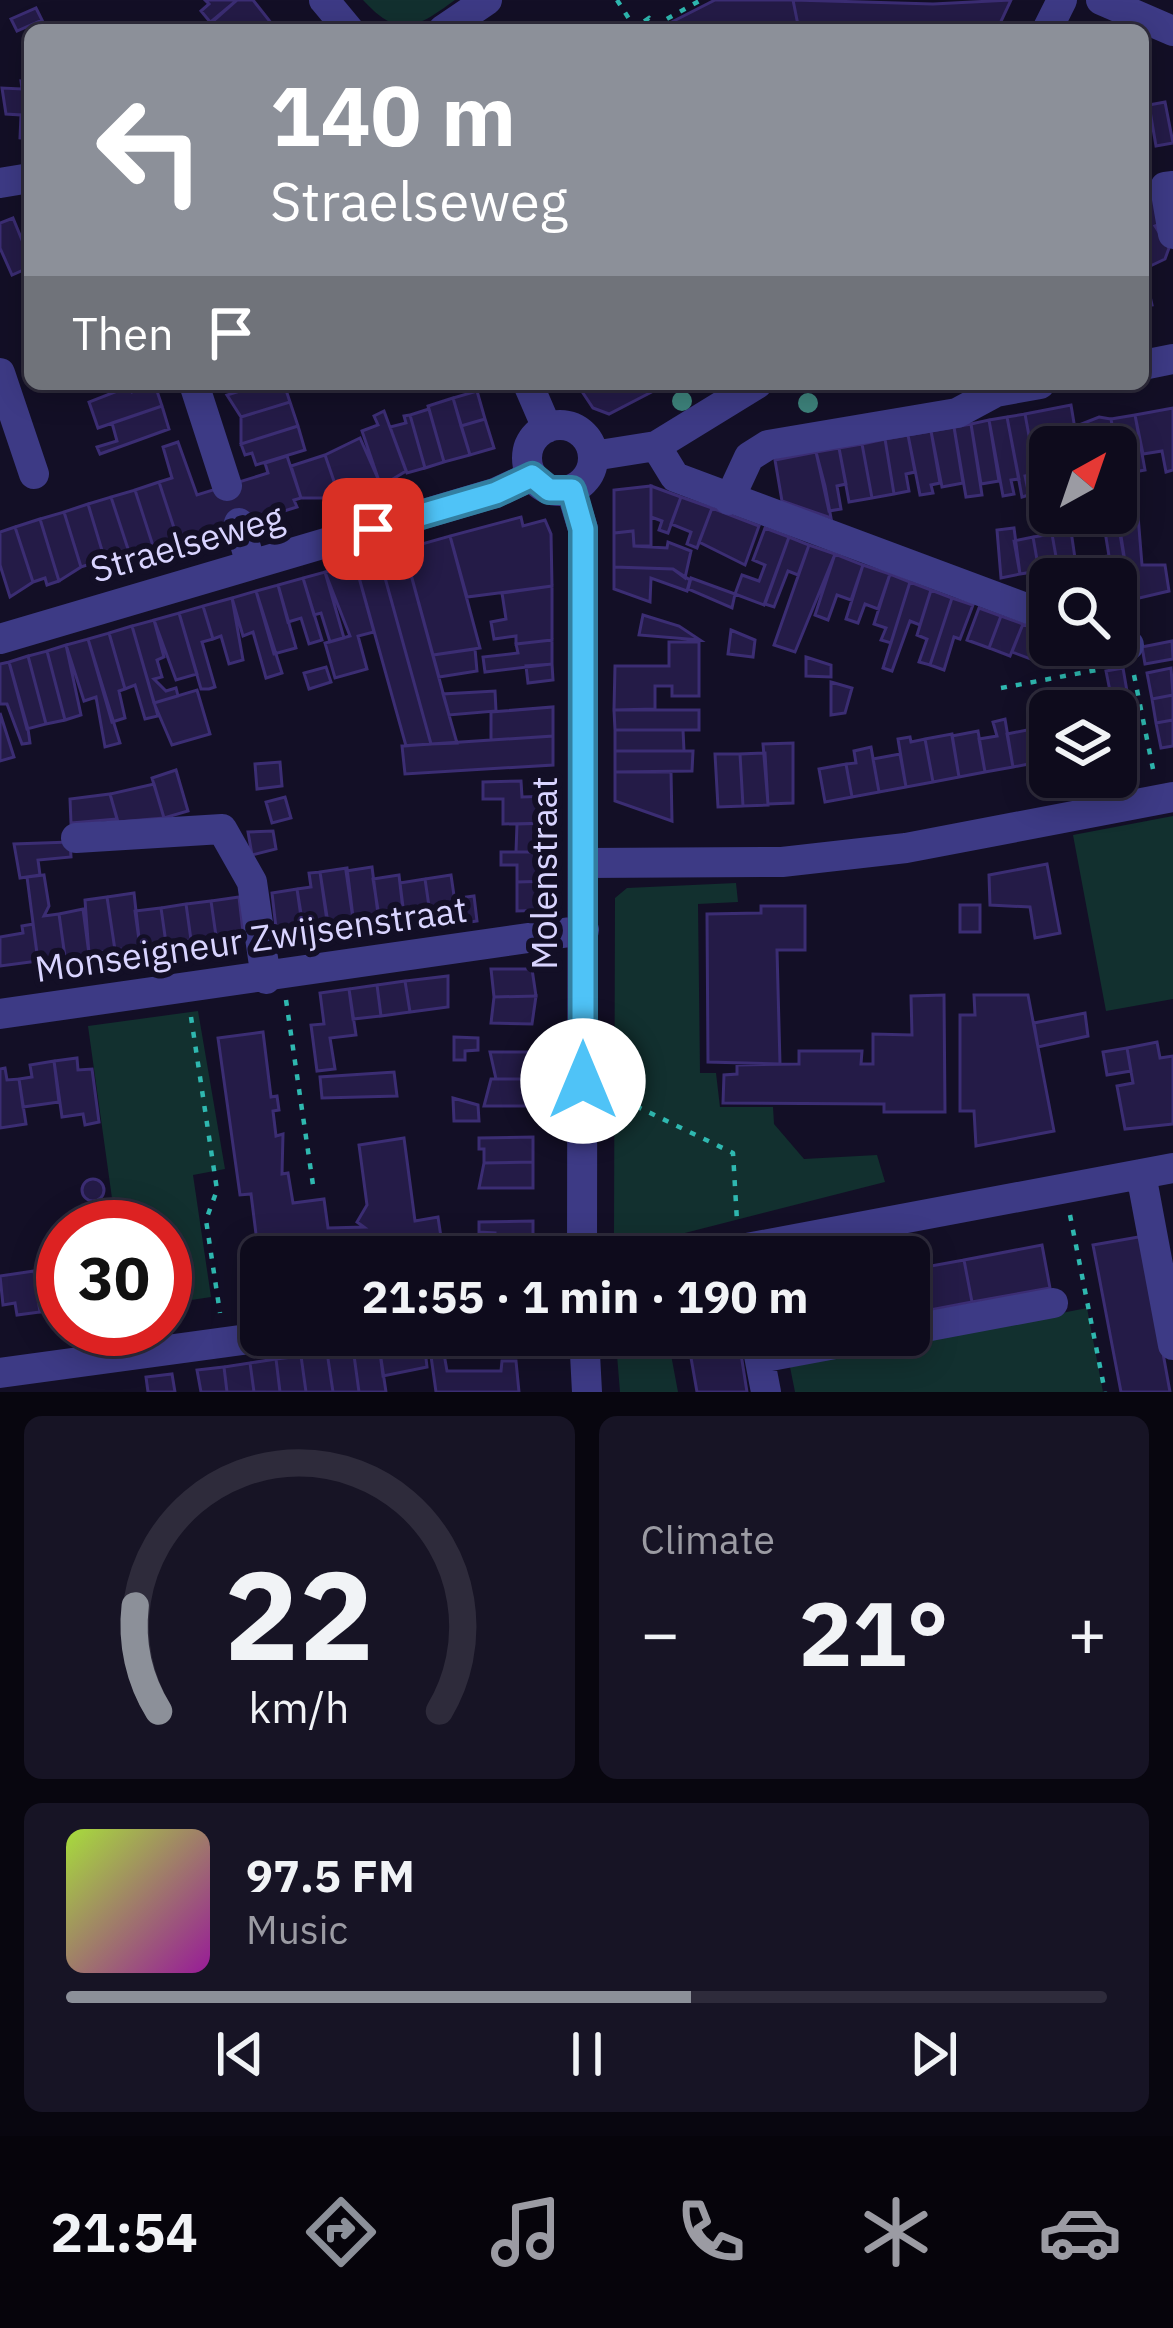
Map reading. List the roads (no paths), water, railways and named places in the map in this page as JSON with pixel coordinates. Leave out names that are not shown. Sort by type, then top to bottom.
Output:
[{"type":"street","points":[[324,0],[344,24]]},
{"type":"street","points":[[1101,0],[1173,31]]},
{"type":"street","points":[[452,24],[481,4]]},
{"type":"street","points":[[1173,186],[1165,187],[1173,234]]},
{"type":"street","points":[[0,373],[34,474]]},
{"type":"street","points":[[196,390],[227,486]]},
{"type":"street","points":[[531,390],[547,428]]},
{"type":"street","points":[[593,456],[656,446],[747,390]]},
{"type":"street","points":[[729,500],[749,457],[768,445],[957,412],[979,390]]},
{"type":"street","points":[[559,425],[582,433],[593,456],[585,481],[572,490],[549,490],[532,476],[529,448],[547,428],[559,425]]},
{"type":"street","points":[[656,446],[675,477],[1029,609]]},
{"type":"street","name":"Straelseweg","points":[[1,634],[496,493],[532,476]]},
{"type":"street","name":"Molenstraat","points":[[572,490],[583,529],[582,1236]]},
{"type":"street","points":[[238,523],[251,565]]},
{"type":"street","points":[[584,863],[799,860],[906,848],[1166,798]]},
{"type":"street","points":[[76,838],[222,829],[252,882],[274,978]]},
{"type":"street","name":"Monseigneur Zwijsenstraat","points":[[0,1014],[584,930]]},
{"type":"street","points":[[824,1236],[1173,1168]]},
{"type":"street","points":[[1141,1174],[1167,1280],[1173,1345]]},
{"type":"street","points":[[930,1326],[1053,1303]]},
{"type":"street","points":[[0,1373],[240,1340]]},
{"type":"street","points":[[585,1356],[587,1392]]},
{"type":"street","points":[[759,1356],[766,1392]]}]
